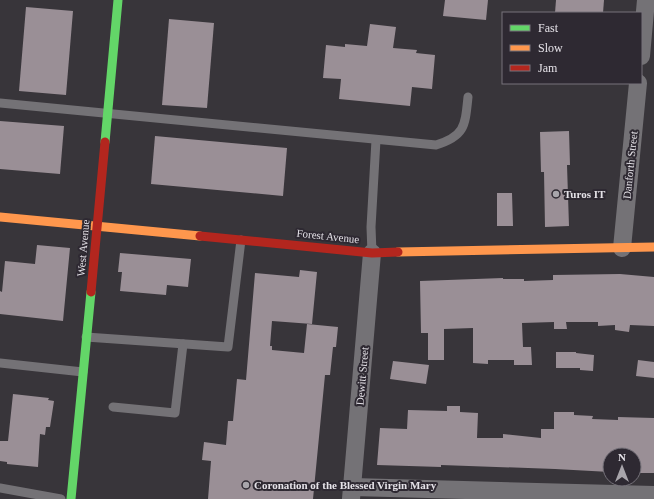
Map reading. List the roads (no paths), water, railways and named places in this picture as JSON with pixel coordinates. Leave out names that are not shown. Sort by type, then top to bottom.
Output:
[{"type":"street","name":"West Avenue","points":[[71,499],[118,0]]},
{"type":"street","points":[[642,45],[646,0]]},
{"type":"street","name":"Danforth Street","points":[[622,248],[638,84]]},
{"type":"street","name":"Forest Avenue","points":[[0,217],[372,253],[654,247]]},
{"type":"street","name":"Dewitt Street","points":[[352,493],[372,253]]},
{"type":"street","points":[[352,493],[654,495]]},
{"type":"lane","points":[[0,103],[108,112],[436,145],[445,142],[460,132],[466,120],[468,97]]},
{"type":"lane","points":[[372,253],[371,227],[376,140]]},
{"type":"lane","points":[[86,337],[228,347],[241,240]]},
{"type":"lane","points":[[113,407],[176,413],[183,344]]},
{"type":"lane","points":[[0,363],[83,372]]},
{"type":"lane","points":[[0,488],[61,499]]},
{"type":"place","name":"Turos IT","points":[[556,194]]},
{"type":"place","name":"Coronation of the Blessed Virgin Mary","points":[[246,485]]}]
